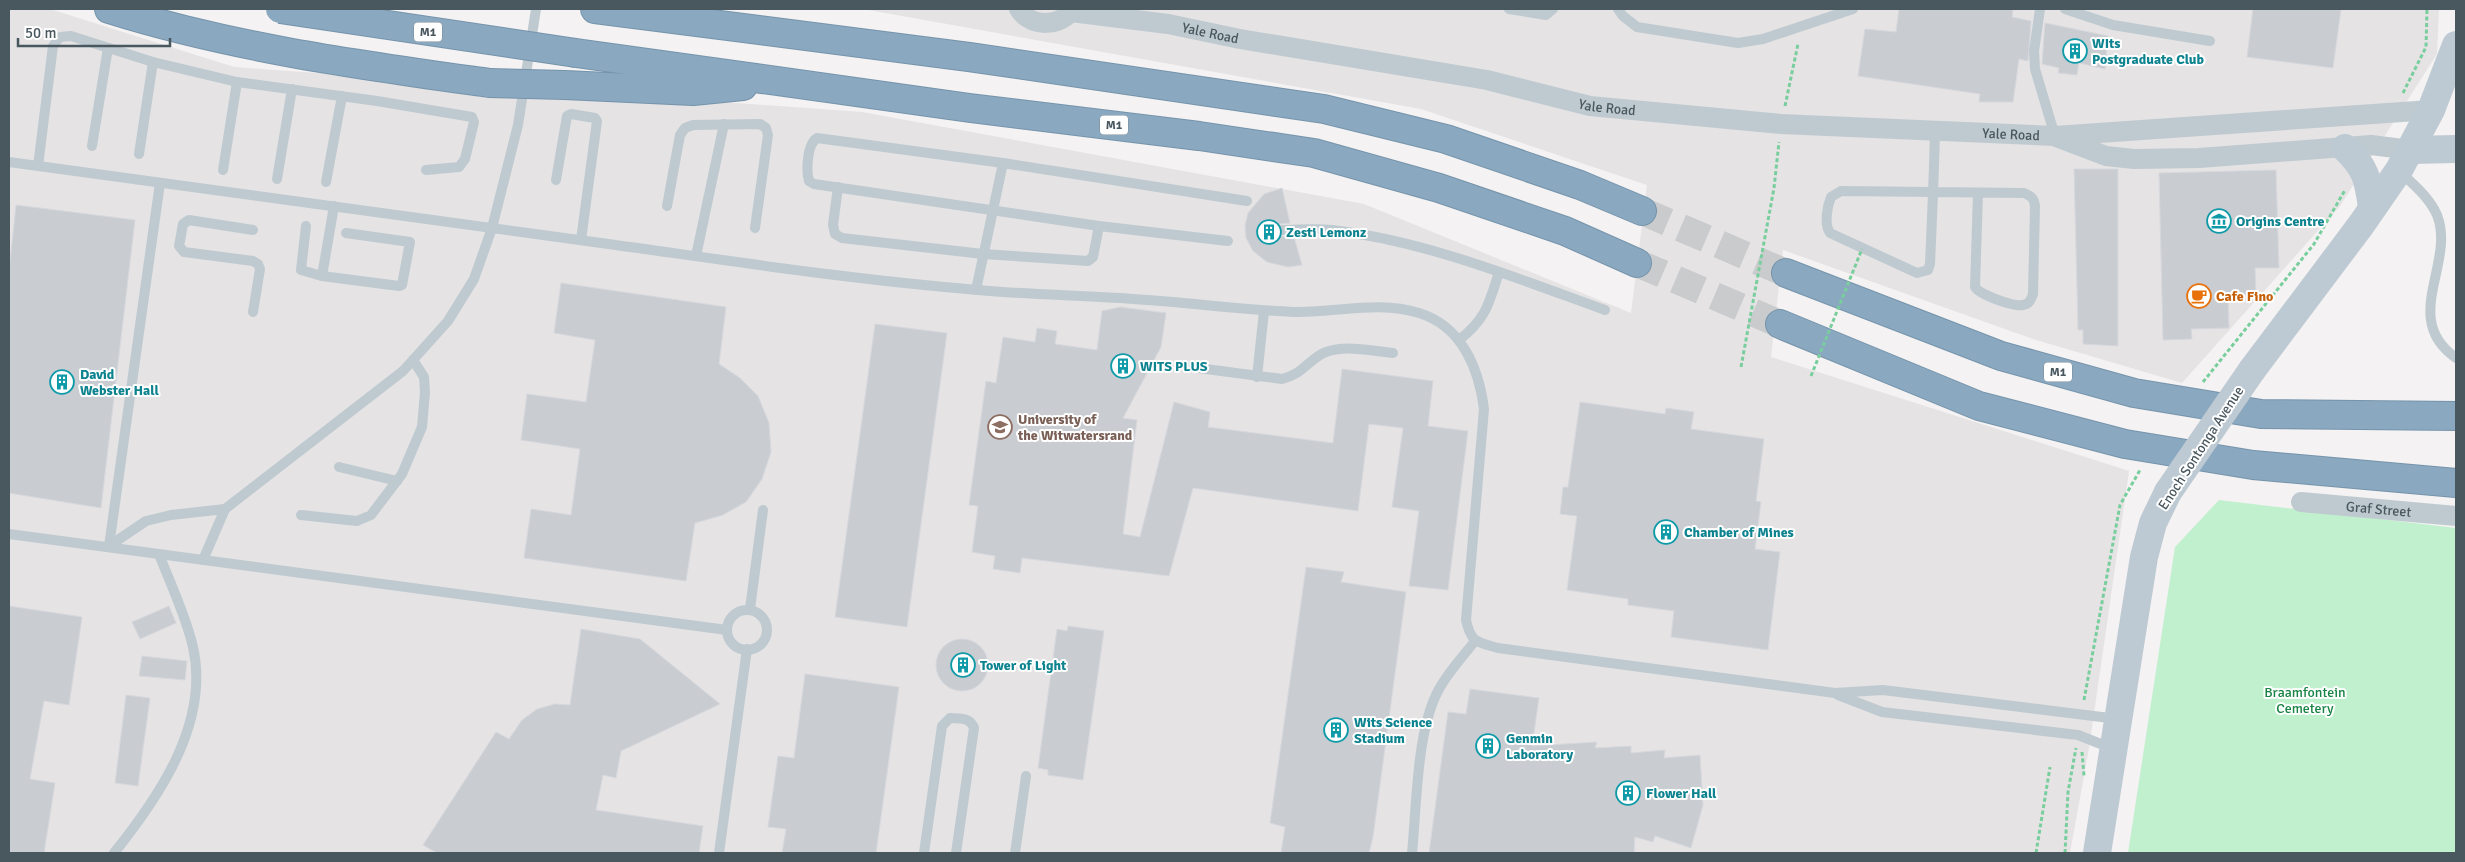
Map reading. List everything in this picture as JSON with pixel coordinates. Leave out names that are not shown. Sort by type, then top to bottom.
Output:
[{"type":"highway","points":[[109,9],[169,27],[244,44],[362,65],[488,83],[693,91],[730,88],[774,81]]},
{"type":"highway","name":"M1","points":[[280,9],[774,81],[970,108],[1199,136],[1314,153],[1439,188],[1565,231],[1637,263]]},
{"type":"highway","points":[[599,9],[959,56],[1324,109],[1446,139],[1580,185],[1642,212]]},
{"type":"highway","name":"M1","points":[[1786,273],[2001,356],[2134,393],[2261,414],[2456,416]]},
{"type":"highway","points":[[1780,324],[1979,406],[2125,444],[2253,465],[2456,482]]},
{"type":"highway","points":[[2343,415],[2429,399],[2456,397]]},
{"type":"highway","points":[[2332,471],[2456,470]]},
{"type":"main road","name":"Enoch Sontonga Avenue","points":[[2097,853],[2144,557],[2154,523],[2168,492],[2252,370],[2405,160],[2431,110],[2456,45]]},
{"type":"main road","points":[[2345,148],[2358,160],[2367,176],[2372,207]]},
{"type":"main road","points":[[2405,160],[2456,149]]},
{"type":"street","points":[[1018,9],[1032,20],[1045,23],[1059,20],[1072,11]]},
{"type":"street","name":"Yale Road","points":[[1134,9],[1168,24]]},
{"type":"street","name":"Yale Road","points":[[1072,11],[1168,24],[1248,41],[1486,80],[1590,106],[1781,124],[2055,136],[2431,110]]},
{"type":"street","name":"Yale Road","points":[[2055,136],[2106,156],[2134,159],[2199,158],[2371,145],[2405,160]]},
{"type":"street","name":"Graf Street","points":[[2301,502],[2456,516]]},
{"type":"lane","points":[[204,560],[225,509],[403,371],[448,321],[474,279],[492,228],[518,125],[536,9]]},
{"type":"lane","points":[[1509,9],[1546,15],[1553,9]]},
{"type":"lane","points":[[1618,9],[1623,16],[1637,27],[1738,43],[1763,39],[1853,9]]},
{"type":"lane","points":[[2040,9],[2034,51],[2035,69],[2055,136]]},
{"type":"lane","points":[[2064,9],[2088,13],[2125,28],[2210,41]]},
{"type":"lane","points":[[38,166],[52,46],[60,37],[71,36],[153,62],[237,82],[468,115],[472,118],[474,122],[465,159],[459,167],[426,170]]},
{"type":"lane","points":[[92,146],[108,48]]},
{"type":"lane","points":[[139,154],[153,62]]},
{"type":"lane","points":[[223,170],[237,82]]},
{"type":"lane","points":[[277,179],[292,89]]},
{"type":"lane","points":[[326,182],[342,96]]},
{"type":"lane","points":[[556,180],[567,116],[595,118],[597,121],[581,240]]},
{"type":"lane","points":[[696,256],[724,124]]},
{"type":"lane","points":[[667,206],[680,135],[685,128],[693,125],[760,124],[766,128],[768,135],[755,228]]},
{"type":"lane","points":[[1936,130],[1933,192],[1930,264],[1928,270],[1917,272],[1834,236],[1827,229],[1829,202],[1835,193],[1933,192],[2024,193],[2034,200],[2033,294],[2031,301],[2025,305],[2017,305],[1982,294],[1975,287],[1978,193]]},
{"type":"lane","points":[[1228,241],[1099,226],[809,181],[807,175],[811,143],[816,138],[1003,163],[1247,201]]},
{"type":"lane","points":[[2405,160],[2437,214],[2442,236],[2430,308],[2431,324],[2445,350],[2456,358]]},
{"type":"lane","points":[[9,162],[696,256],[976,290],[1131,298],[1264,311],[1300,312],[1382,307],[1400,308],[1422,314],[1440,323],[1459,340],[1469,354],[1481,386],[1484,409],[1466,620],[1468,633],[1475,641],[1517,651],[1835,693],[1884,690],[2119,719]]},
{"type":"lane","points":[[976,290],[1003,163]]},
{"type":"lane","points":[[109,546],[160,183]]},
{"type":"lane","points":[[838,187],[833,225],[835,234],[842,238],[983,254],[1088,261],[1093,257],[1099,226]]},
{"type":"lane","points":[[322,276],[334,206]]},
{"type":"lane","points":[[253,230],[189,220],[183,224],[179,246],[184,252],[253,261],[258,264],[260,270],[253,312]]},
{"type":"lane","points":[[306,226],[301,270],[322,276],[402,285],[410,242],[346,233]]},
{"type":"lane","points":[[1282,230],[1330,230],[1384,239],[1499,272],[1605,310]]},
{"type":"lane","points":[[1459,340],[1475,328],[1486,311],[1499,272]]},
{"type":"lane","points":[[1257,377],[1264,311]]},
{"type":"lane","points":[[1191,367],[1282,379],[1296,376],[1322,354],[1336,350],[1393,353]]},
{"type":"lane","points":[[302,515],[357,521],[371,515],[397,481],[402,474],[422,428],[424,377],[413,360]]},
{"type":"lane","points":[[339,467],[397,481]]},
{"type":"lane","points":[[109,546],[146,521],[171,515],[225,509]]},
{"type":"lane","points":[[750,609],[763,510]]},
{"type":"lane","points":[[9,534],[727,630]]},
{"type":"lane","points":[[114,853],[139,822],[181,750],[197,693],[193,647],[159,554]]},
{"type":"lane","points":[[750,609],[763,618],[767,630],[763,642],[752,649],[740,649],[730,642],[727,630],[730,618],[741,611],[750,609]]},
{"type":"lane","points":[[1412,853],[1424,730],[1434,700],[1442,684],[1475,641]]},
{"type":"lane","points":[[719,853],[746,649]]},
{"type":"lane","points":[[1835,693],[1882,712],[2078,735],[2114,749]]},
{"type":"lane","points":[[924,853],[942,726],[945,720],[950,718],[967,719],[972,722],[974,728],[956,853]]},
{"type":"lane","points":[[1015,853],[1026,776]]},
{"type":"path","points":[[1740,367],[1774,188],[1781,124],[1801,26]]},
{"type":"path","points":[[1811,376],[1862,249]]},
{"type":"path","points":[[2078,735],[2084,778]]},
{"type":"path","points":[[2036,853],[2050,767]]},
{"type":"shaded area","name":"University of the Witwatersrand","points":[[9,9],[50,9],[234,67],[862,112],[1364,204],[1631,313],[1647,185],[1421,109],[863,9],[2439,9],[2437,54],[2340,206],[2182,383],[2033,339],[1783,250],[1771,357],[2129,471],[2089,748],[2070,853],[9,853]]},
{"type":"green space","name":"Braamfontein Cemetery","points":[[2219,500],[2456,528],[2456,853],[2128,853],[2175,547]]},
{"type":"building","points":[[1899,9],[2013,9],[2012,17],[2031,21],[2028,61],[2019,59],[2013,102],[1979,102],[1980,94],[1858,76],[1865,29],[1896,32]]},
{"type":"building","points":[[2253,9],[2341,9],[2333,68],[2247,57]]},
{"type":"building","name":"WIts Postgraduate Club","points":[[2045,23],[2108,36],[2105,69],[2079,63],[2077,75],[2058,73],[2059,68],[2042,64]]},
{"type":"building","points":[[2074,169],[2118,169],[2118,346],[2083,344],[2083,330],[2078,330]]},
{"type":"building","name":"Origins Centre","points":[[2276,170],[2279,268],[2255,268],[2256,295],[2228,296],[2229,328],[2191,329],[2192,339],[2163,340],[2159,173]]},
{"type":"building","name":"Zesti Lemonz","points":[[1282,188],[1290,223],[1279,224],[1275,231],[1279,236],[1294,237],[1302,265],[1288,267],[1267,262],[1253,251],[1246,238],[1245,226],[1248,213],[1264,194]]},
{"type":"building","name":"David Webster Hall","points":[[16,205],[135,220],[101,508],[9,493],[9,271]]},
{"type":"building","points":[[561,283],[726,307],[719,364],[740,378],[758,396],[769,423],[771,452],[762,479],[746,502],[723,515],[695,523],[686,581],[524,558],[531,509],[571,515],[580,449],[521,440],[527,394],[586,402],[595,340],[554,333]]},
{"type":"building","points":[[1120,307],[1166,313],[1161,347],[1123,418],[1137,420],[1123,534],[1140,537],[1174,402],[1210,412],[1208,427],[1333,443],[1342,369],[1433,381],[1428,426],[1468,431],[1448,590],[1409,586],[1419,511],[1392,507],[1403,428],[1369,424],[1358,511],[1193,488],[1169,576],[1022,558],[1020,573],[993,569],[995,556],[972,552],[978,506],[969,505],[986,381],[996,383],[1003,337],[1035,342],[1037,328],[1057,331],[1055,344],[1097,350],[1102,311]]},
{"type":"building","points":[[875,324],[947,333],[907,627],[835,617]]},
{"type":"building","name":"Chamber of Mines","points":[[1580,402],[1665,414],[1666,408],[1694,412],[1691,429],[1764,439],[1756,501],[1761,502],[1755,549],[1780,552],[1768,650],[1671,637],[1674,611],[1628,605],[1628,599],[1567,590],[1577,516],[1560,514],[1563,487],[1568,487]]},
{"type":"building","name":"Wits Science Stadium","points":[[1306,567],[1344,572],[1341,582],[1406,592],[1373,837],[1369,853],[1281,853],[1285,827],[1270,823]]},
{"type":"building","points":[[9,606],[82,617],[69,705],[44,701],[30,779],[55,783],[44,853],[9,853]]},
{"type":"building","points":[[169,606],[176,623],[140,639],[132,622]]},
{"type":"building","points":[[1068,626],[1104,631],[1083,780],[1048,775],[1048,770],[1038,768],[1057,629],[1067,631]]},
{"type":"building","points":[[581,629],[640,639],[720,704],[621,751],[616,778],[603,775],[596,810],[703,826],[699,853],[437,853],[423,845],[496,732],[509,739],[522,720],[537,709],[555,704],[570,705]]},
{"type":"building","name":"Tower of Light","points":[[957,639],[967,639],[981,646],[988,660],[988,670],[981,684],[967,691],[957,691],[947,687],[940,680],[936,670],[936,660],[940,650],[947,643]]},
{"type":"building","points":[[142,656],[187,661],[185,680],[139,676]]},
{"type":"building","points":[[805,674],[899,687],[876,853],[782,853],[786,829],[768,827],[778,756],[794,758]]},
{"type":"building","points":[[1470,689],[1539,698],[1532,746],[1597,742],[1595,748],[1631,746],[1631,753],[1665,750],[1664,758],[1700,755],[1703,805],[1691,848],[1655,836],[1653,842],[1635,837],[1634,853],[1429,853],[1448,712],[1466,714]]},
{"type":"building","points":[[126,695],[150,698],[138,786],[115,783]]},
{"type":"tunnel","points":[[1642,211],[1786,273]]},
{"type":"tunnel","points":[[1637,263],[1780,324]]},
{"type":"place","name":"WIts Postgraduate Club","points":[[2075,51]]},
{"type":"place","name":"Origins Centre","points":[[2219,221]]},
{"type":"place","name":"Zesti Lemonz","points":[[1269,232]]},
{"type":"place","name":"Cafe Fino","points":[[2199,296]]},
{"type":"place","name":"WITS PLUS","points":[[1123,366]]},
{"type":"place","name":"David Webster Hall","points":[[62,382]]},
{"type":"place","name":"University of the Witwatersrand","points":[[1000,427]]},
{"type":"place","name":"Chamber of Mines","points":[[1666,532]]},
{"type":"place","name":"Tower of Light","points":[[963,665]]},
{"type":"place","name":"Wits Science Stadium","points":[[1336,730]]},
{"type":"place","name":"Genmin Laboratory","points":[[1488,746]]},
{"type":"place","name":"Flower Hall","points":[[1628,793]]}]
